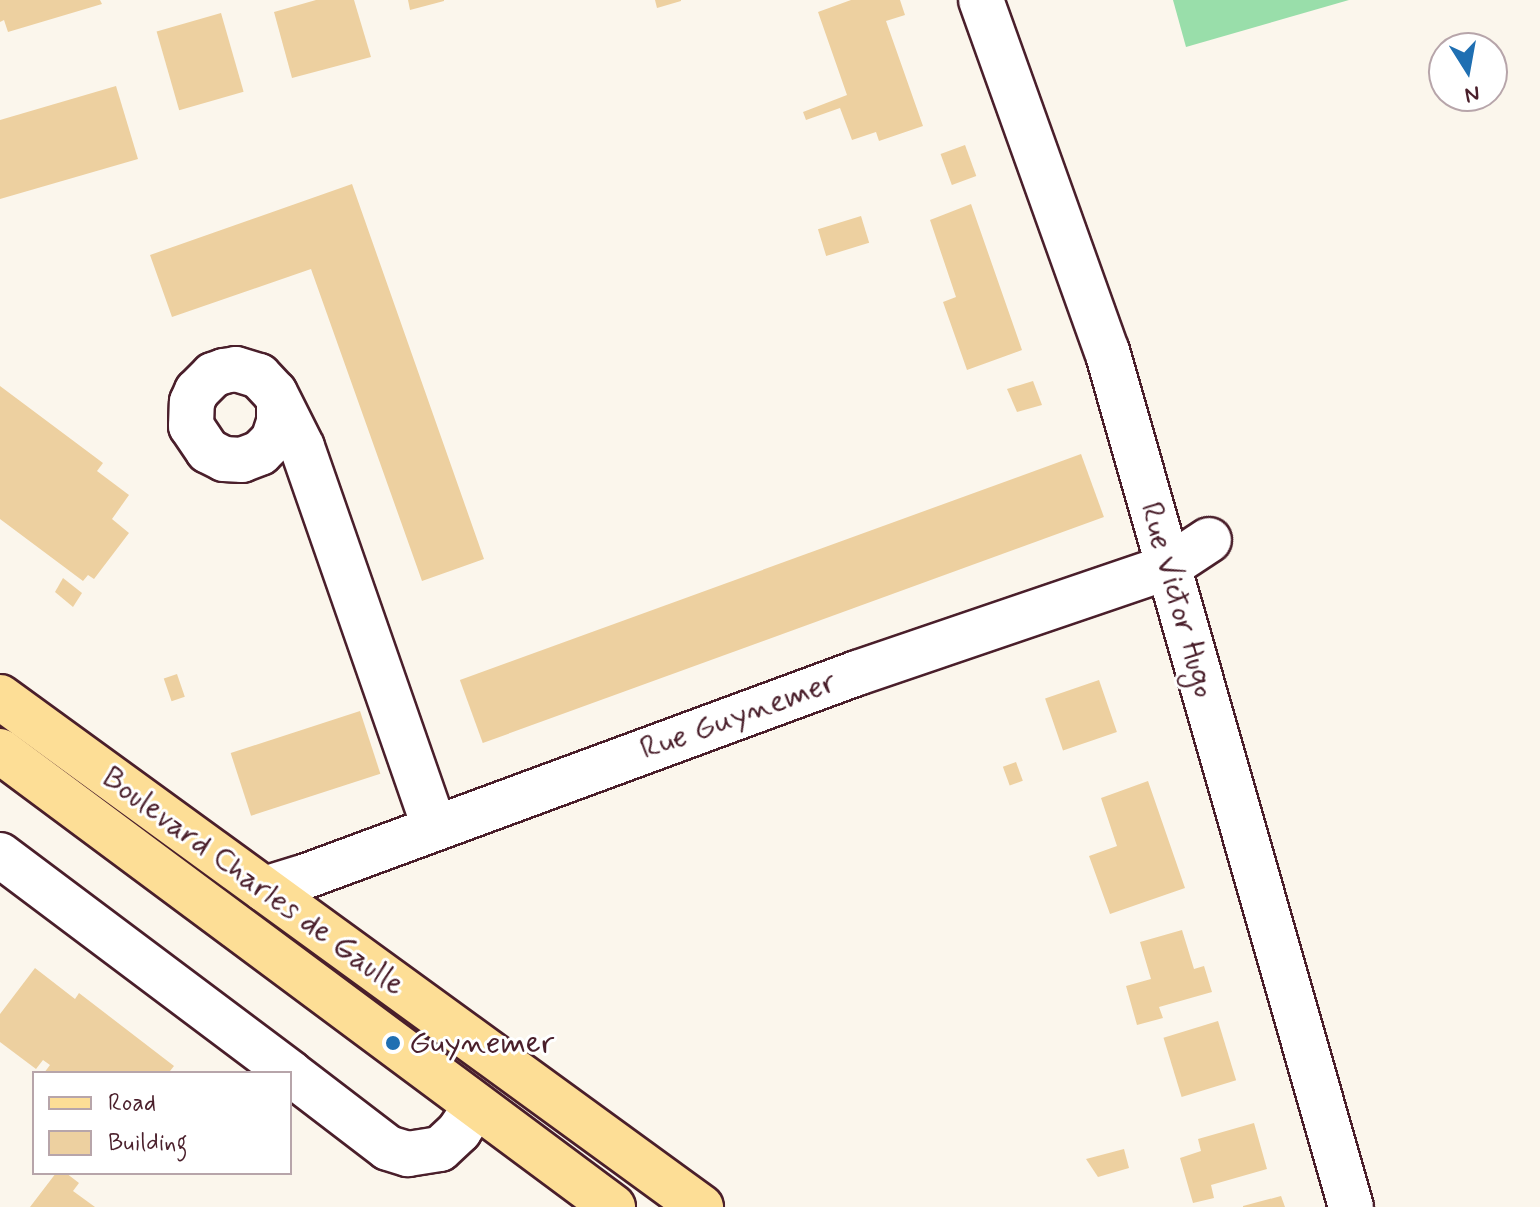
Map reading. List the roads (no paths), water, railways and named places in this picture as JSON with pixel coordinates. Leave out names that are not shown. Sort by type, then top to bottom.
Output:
[{"type":"main road","name":"Boulevard Charles de Gaulle","points":[[0,697],[701,1207]]},
{"type":"main road","name":"Boulevard Charles de Gaulle","points":[[0,751],[613,1207]]},
{"type":"street","name":"Rue Victor Hugo","points":[[981,0],[1107,351],[1351,1207]]},
{"type":"street","points":[[279,405],[302,447],[434,826]]},
{"type":"street","name":"Rue Guynemer","points":[[264,889],[857,673],[1168,567],[1209,540]]},
{"type":"street","points":[[0,855],[287,1071]]},
{"type":"street","points":[[292,1075],[388,1148],[408,1154],[440,1149],[459,1131],[476,1106]]},
{"type":"place","name":"Guynemer","points":[[393,1043]]}]
